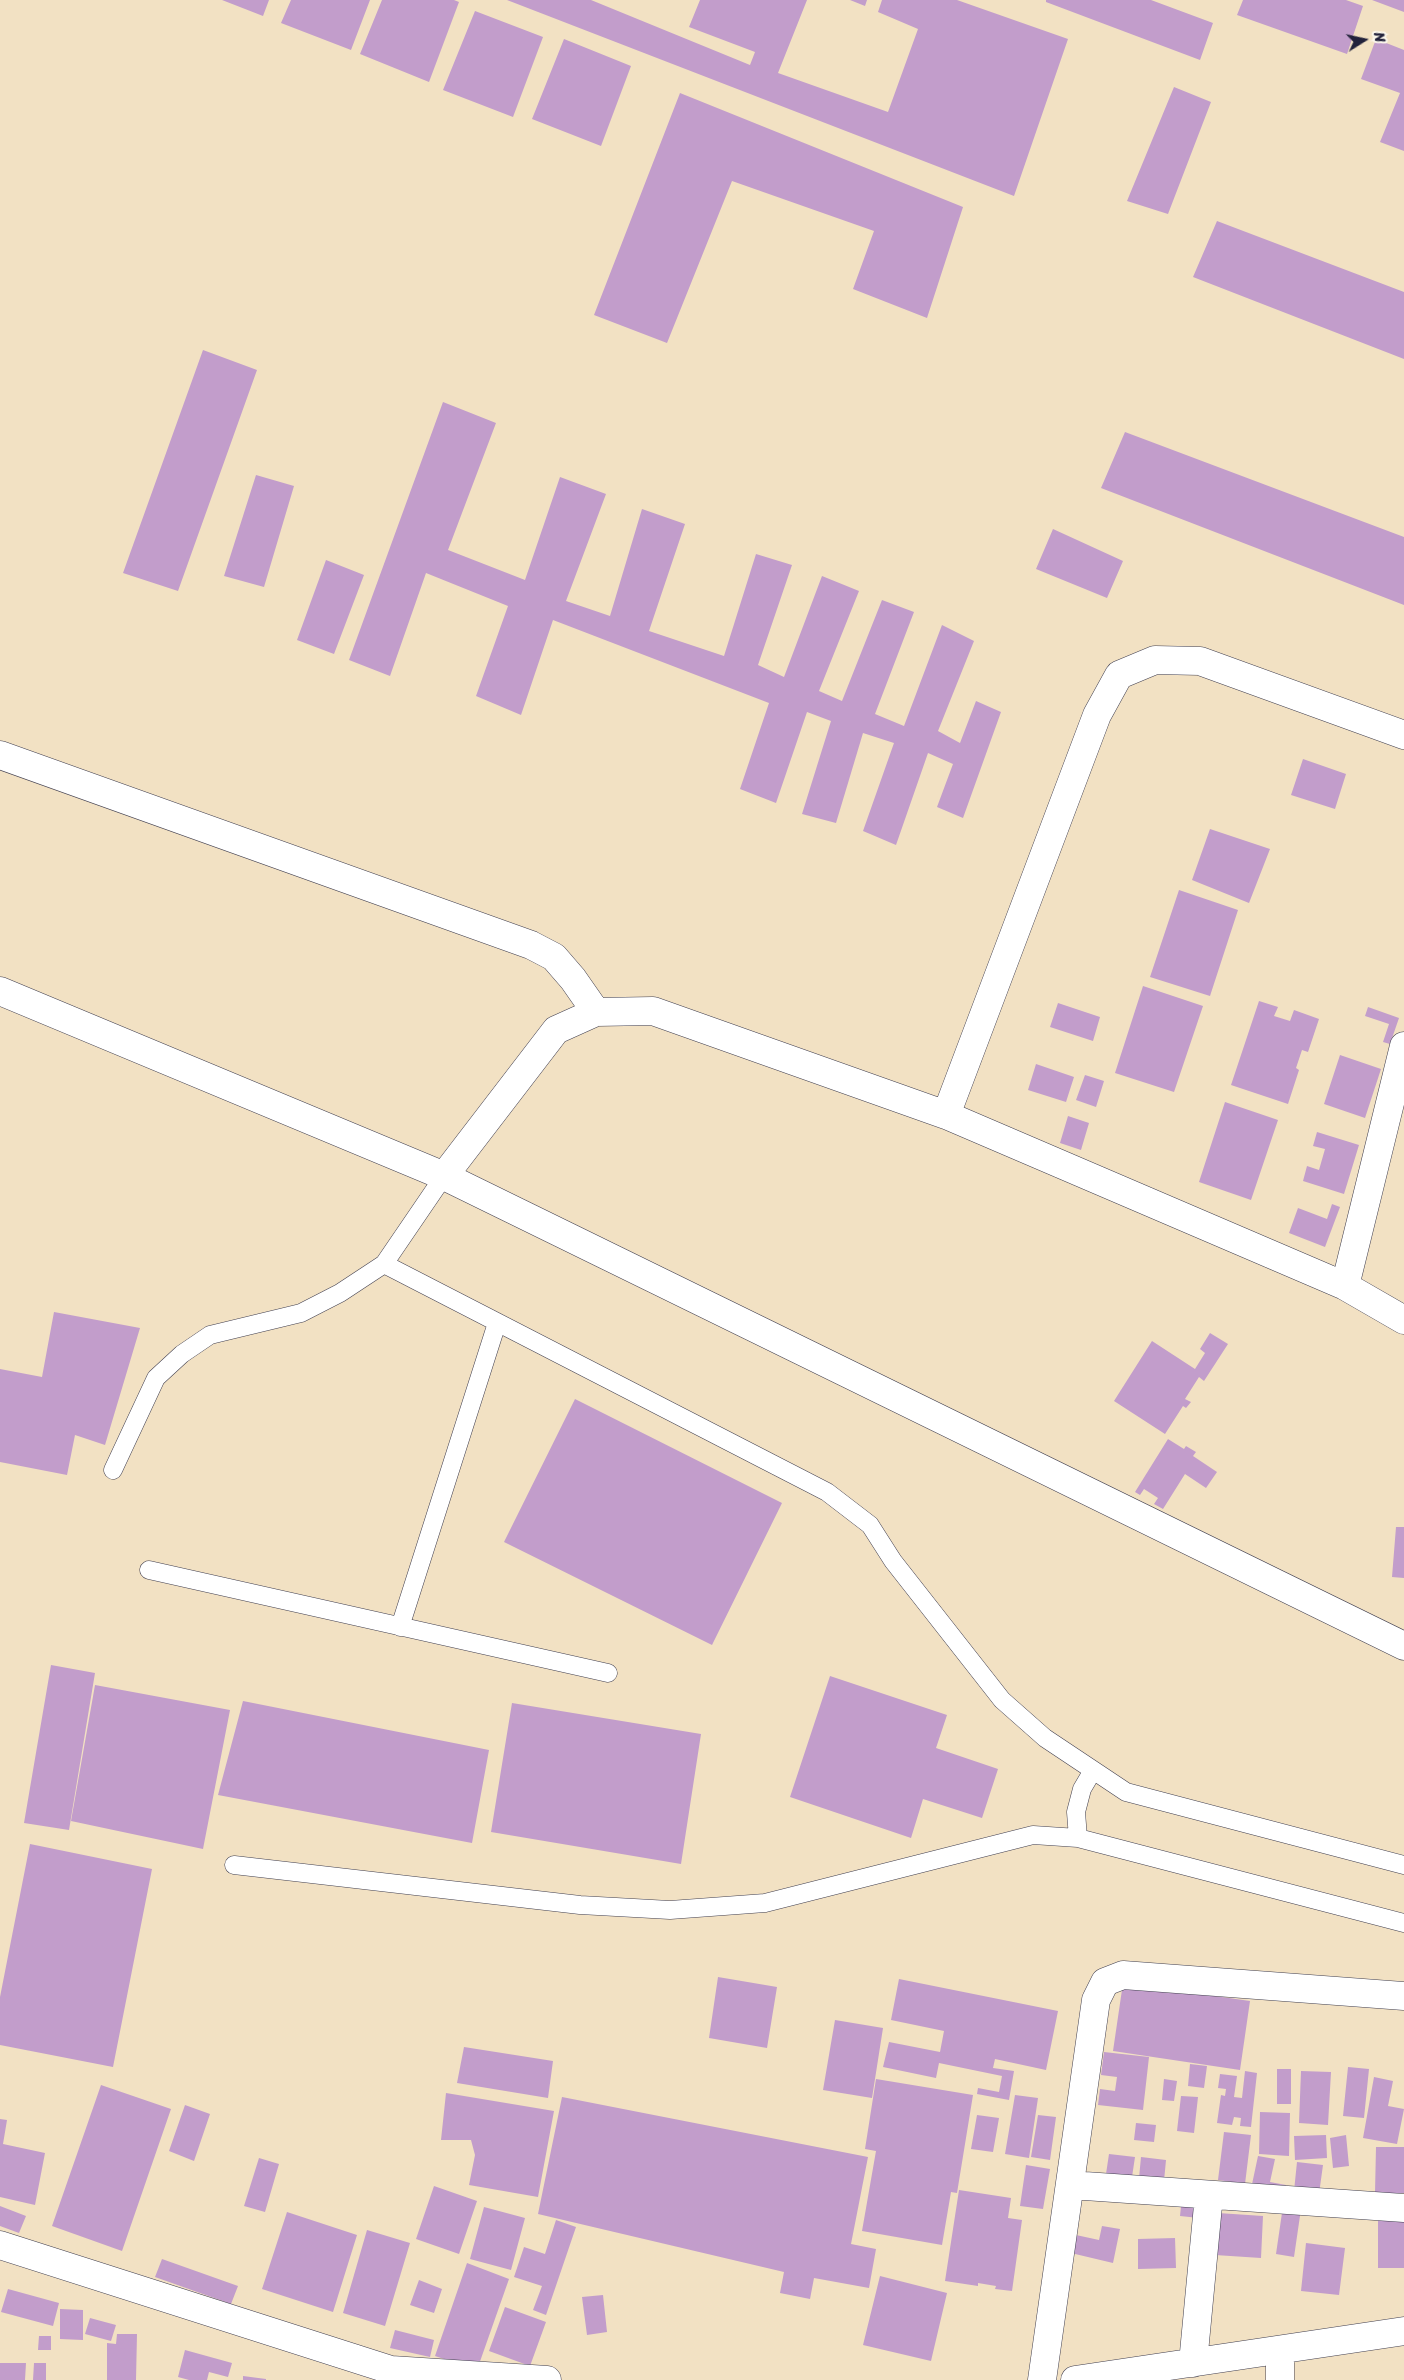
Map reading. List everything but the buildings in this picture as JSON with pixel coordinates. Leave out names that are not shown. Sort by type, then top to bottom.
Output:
[{"type":"street","points":[[946,1115],[1097,715],[1119,675],[1155,660],[1200,661],[1404,735]]},
{"type":"street","points":[[0,755],[531,945],[554,957],[573,978],[596,1012]]},
{"type":"street","points":[[0,991],[444,1176],[1404,1646]]},
{"type":"street","points":[[444,1176],[556,1030],[596,1012],[653,1011],[946,1115],[1345,1286],[1404,1320]]},
{"type":"street","points":[[1345,1286],[1404,1046]]},
{"type":"street","points":[[1042,2380],[1096,2000],[1105,1982],[1123,1975],[1404,1996]]},
{"type":"street","points":[[1070,2185],[1404,2208]]},
{"type":"street","points":[[1192,2363],[1210,2195]]},
{"type":"street","points":[[0,2245],[391,2370],[547,2380]]},
{"type":"street","points":[[1075,2380],[1280,2351],[1404,2331]]},
{"type":"street","points":[[1280,2351],[1280,2380]]},
{"type":"lane","points":[[113,1470],[156,1378],[182,1354],[210,1334],[301,1313],[340,1293],[384,1264],[444,1176]]},
{"type":"lane","points":[[384,1264],[827,1492],[870,1525],[893,1561],[1002,1700],[1045,1738],[1092,1772],[1126,1792],[1404,1865]]},
{"type":"lane","points":[[400,1627],[497,1323]]},
{"type":"lane","points":[[149,1570],[608,1673]]},
{"type":"lane","points":[[1078,1838],[1076,1812],[1082,1789],[1092,1772]]},
{"type":"lane","points":[[234,1865],[580,1905],[670,1910],[765,1903],[1033,1835],[1078,1838],[1404,1924]]}]
